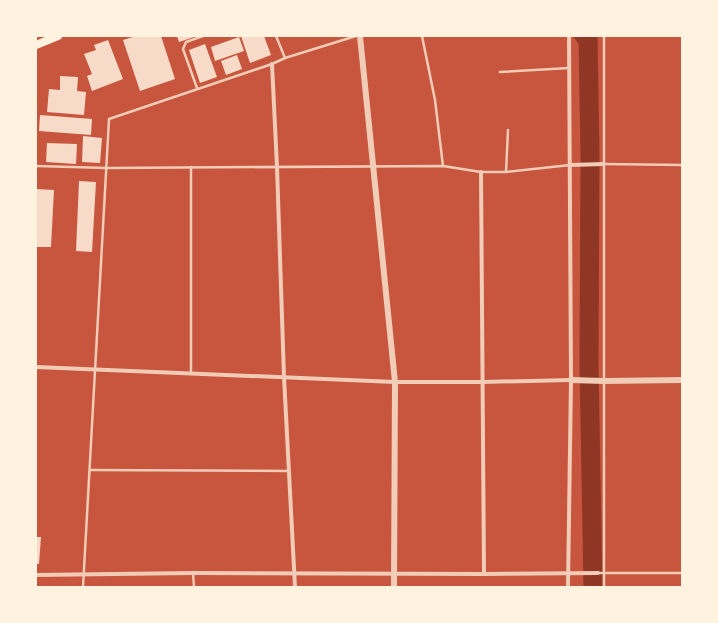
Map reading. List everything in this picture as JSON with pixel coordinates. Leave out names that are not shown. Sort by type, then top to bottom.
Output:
[{"type":"highway","points":[[36,45],[58,36]]},
{"type":"street","points":[[360,36],[395,382],[394,587]]},
{"type":"street","points":[[568,587],[572,380],[569,36]]},
{"type":"street","points":[[272,64],[284,377],[295,587]]},
{"type":"street","points":[[571,165],[601,164]]},
{"type":"street","points":[[481,172],[484,574]]},
{"type":"street","points":[[36,367],[395,382],[682,380]]},
{"type":"street","points":[[36,575],[193,573],[598,573]]},
{"type":"lane","points":[[197,88],[183,49],[186,42],[203,36]]},
{"type":"lane","points":[[276,36],[285,58]]},
{"type":"lane","points":[[83,587],[94,370],[107,168],[108,119],[272,64],[285,58],[356,36]]},
{"type":"lane","points":[[422,36],[435,100],[443,166]]},
{"type":"lane","points":[[604,36],[601,164],[604,381],[604,587]]},
{"type":"lane","points":[[500,72],[570,68]]},
{"type":"lane","points":[[506,172],[508,130]]},
{"type":"lane","points":[[601,164],[682,165]]},
{"type":"lane","points":[[36,166],[107,168],[443,166],[481,172],[506,172],[571,165]]},
{"type":"lane","points":[[191,373],[192,167]]},
{"type":"lane","points":[[90,470],[290,471]]},
{"type":"lane","points":[[193,573],[194,587]]},
{"type":"lane","points":[[598,573],[682,573]]},
{"type":"building","points":[[136,36],[161,36],[175,79],[140,91],[123,40]]},
{"type":"building","points":[[177,36],[197,36],[179,42]]},
{"type":"building","points":[[241,36],[264,36],[271,55],[250,63]]},
{"type":"building","points":[[239,37],[244,51],[215,61],[211,47]]},
{"type":"building","points":[[108,40],[123,79],[92,91],[87,76],[92,74],[84,54],[96,50],[94,45]]},
{"type":"building","points":[[205,44],[217,77],[200,83],[189,50]]},
{"type":"building","points":[[237,55],[242,69],[226,75],[221,61]]},
{"type":"building","points":[[60,76],[78,77],[77,91],[86,92],[84,115],[47,112],[49,89],[60,90]]},
{"type":"building","points":[[40,115],[92,119],[91,135],[39,131]]},
{"type":"building","points":[[83,136],[102,138],[100,163],[82,162]]},
{"type":"building","points":[[47,143],[77,144],[76,164],[46,162]]},
{"type":"building","points":[[79,181],[96,182],[92,252],[76,251]]},
{"type":"building","points":[[36,189],[54,190],[51,247],[36,247]]},
{"type":"building","points":[[36,537],[41,537],[39,564],[36,564]]},
{"type":"waterway","points":[[575,36],[588,55]]},
{"type":"waterway","points":[[588,36],[590,154],[589,365],[593,587]]}]
